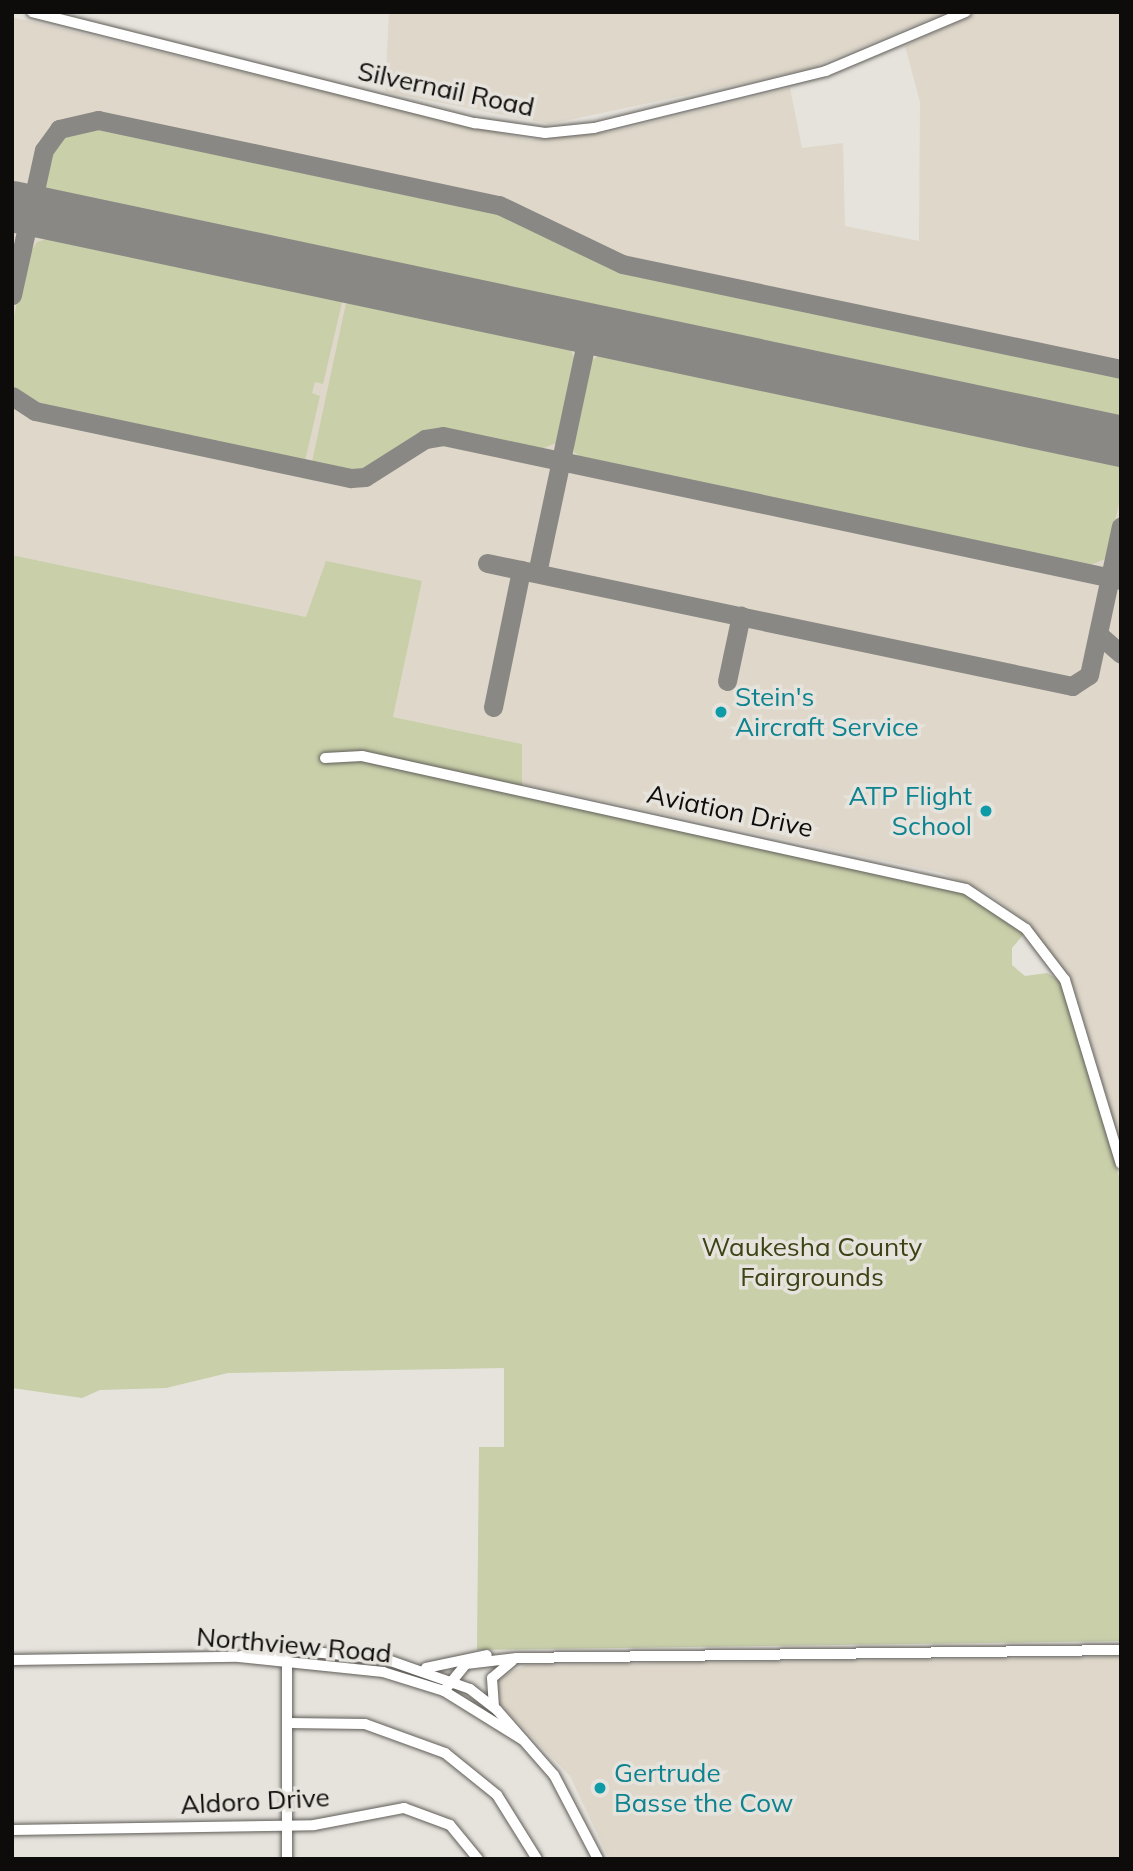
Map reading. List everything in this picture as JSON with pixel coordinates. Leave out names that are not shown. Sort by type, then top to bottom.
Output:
[{"type":"street","name":"Silvernail Road","points":[[32,12],[485,125],[545,133],[594,128],[826,71],[966,12]]},
{"type":"street","name":"Aviation Drive","points":[[325,758],[362,756],[966,889],[1026,929],[1065,980],[1121,1164]]},
{"type":"street","points":[[422,1668],[470,1655],[517,1658],[1121,1650]]},
{"type":"street","points":[[287,1859],[290,1826],[288,1651]]},
{"type":"street","points":[[239,1657],[288,1651],[385,1659],[422,1668],[450,1679],[494,1707],[566,1792],[598,1859]]},
{"type":"street","points":[[444,1691],[450,1679],[470,1655]]},
{"type":"street","name":"Northview Road","points":[[12,1660],[239,1657],[383,1672],[444,1691],[523,1740]]},
{"type":"street","points":[[450,1679],[466,1664],[517,1658]]},
{"type":"street","points":[[494,1707],[492,1678],[517,1658]]},
{"type":"street","points":[[288,1723],[365,1724],[445,1753],[497,1795],[537,1859]]},
{"type":"street","name":"Aldoro Drive","points":[[12,1830],[290,1826],[382,1809],[415,1810],[450,1825],[478,1859]]},
{"type":"shaded area","points":[[389,12],[946,12],[808,69],[550,124],[385,92]]},
{"type":"shaded area","points":[[980,12],[1121,12],[1121,1145],[1073,984],[1028,923],[992,896],[942,873],[522,784],[522,744],[393,717],[422,581],[306,617],[12,555],[12,17],[530,140],[612,132],[790,88],[802,148],[843,143],[845,226],[919,241],[920,102],[905,46]]},
{"type":"shaded area","points":[[1121,1657],[1121,1859],[609,1859],[570,1776],[498,1702],[494,1679],[527,1665]]},
{"type":"green space","points":[[94,126],[496,211],[625,271],[1121,377],[1121,424],[40,195],[54,146],[68,132]]},
{"type":"green space","points":[[64,234],[344,294],[323,384],[315,382],[312,393],[320,396],[305,461],[46,406],[19,392],[12,384],[12,326],[26,260],[37,242]]},
{"type":"green space","points":[[348,294],[568,343],[575,360],[556,443],[539,450],[438,429],[360,472],[312,462]]},
{"type":"green space","points":[[607,350],[1112,456],[1121,462],[1121,494],[1107,558],[1088,566],[585,460],[574,452],[572,439],[588,363]]},
{"type":"green space","name":"Waukesha County Fairgrounds","points":[[12,555],[306,617],[326,561],[422,581],[393,717],[522,744],[522,794],[955,888],[1024,934],[1012,948],[1012,965],[1025,976],[1047,973],[1061,981],[1121,1183],[1121,1641],[477,1650],[479,1447],[504,1447],[504,1368],[228,1373],[166,1388],[100,1390],[82,1398],[12,1388]]},
{"type":"taxiway","points":[[12,295],[44,150],[59,129],[98,120],[499,205],[622,264],[1121,369]]},
{"type":"taxiway","points":[[537,573],[589,328]]},
{"type":"taxiway","points":[[12,396],[35,411],[351,478],[365,477],[425,439],[443,436],[1121,580]]},
{"type":"taxiway","points":[[487,563],[1072,686],[1089,675],[1121,526]]},
{"type":"taxiway","points":[[493,707],[521,570]]},
{"type":"taxiway","points":[[727,681],[741,615]]},
{"type":"taxiway","points":[[1098,634],[1121,654]]},
{"type":"runway","points":[[12,206],[1121,441]]},
{"type":"place","name":"Stein's Aircraft Service","points":[[721,712]]},
{"type":"place","name":"ATP Flight School","points":[[986,811]]},
{"type":"place","name":"Gertrude Basse the Cow","points":[[600,1788]]}]
